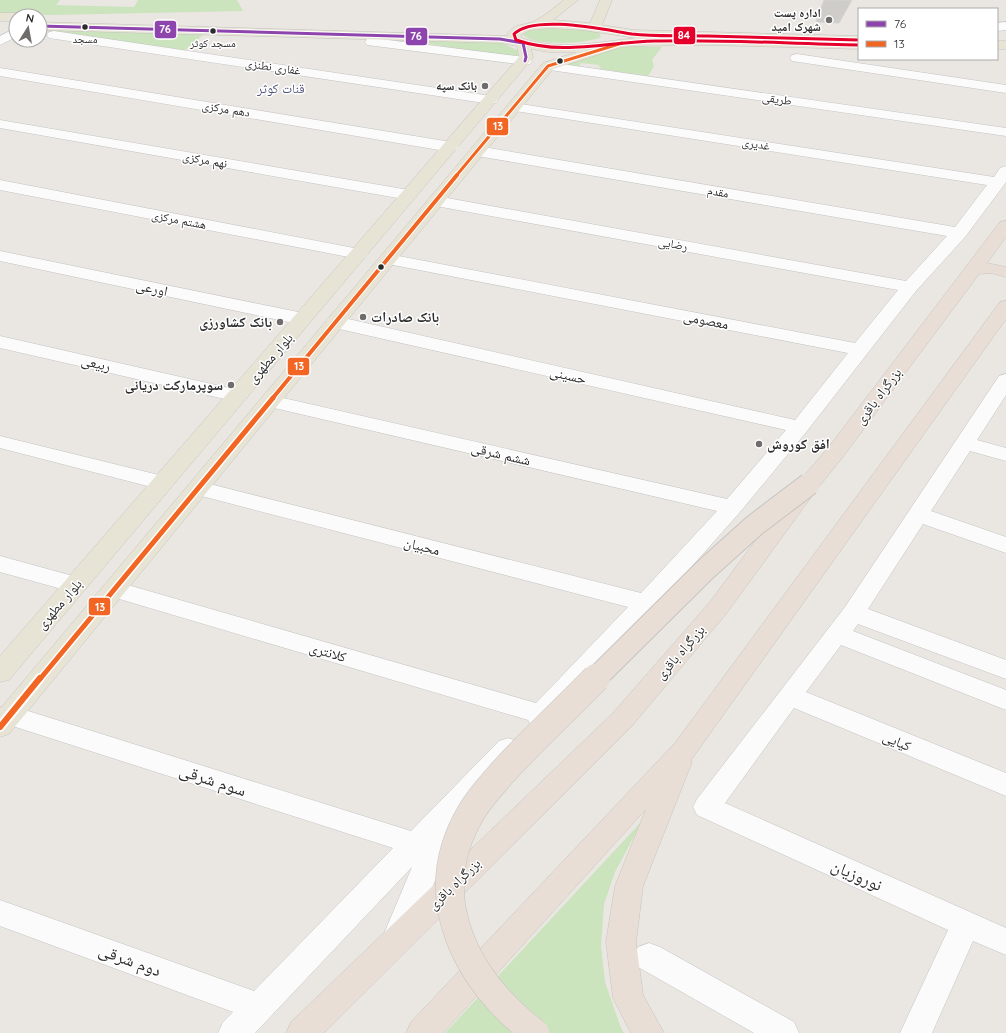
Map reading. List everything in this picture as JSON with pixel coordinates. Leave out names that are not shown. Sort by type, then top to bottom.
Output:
[{"type":"highway","name":"بزرگراه باقری","points":[[302,1033],[622,720],[718,608],[809,484],[835,453],[974,269],[1005,232]]},
{"type":"highway","points":[[974,269],[992,268],[1006,272]]},
{"type":"highway","points":[[422,1033],[684,750],[1006,306]]},
{"type":"highway","points":[[535,1033],[508,1011],[484,982],[466,956],[453,924],[449,896],[451,871],[457,840],[468,819],[486,792],[511,763],[706,569],[755,525],[809,484]]},
{"type":"highway","points":[[648,1033],[628,998],[621,942],[629,886],[684,750]]},
{"type":"main road","points":[[524,54],[514,34],[518,30],[550,17],[572,0]]},
{"type":"main road","points":[[594,28],[604,0]]},
{"type":"main road","points":[[48,18],[503,29],[532,25],[560,25],[594,28],[635,38],[677,41],[858,46]]},
{"type":"main road","points":[[48,26],[500,39],[524,54],[548,53],[552,55],[550,65],[635,38],[667,30],[858,34]]},
{"type":"main road","points":[[446,37],[463,36],[467,33],[468,30],[459,28]]},
{"type":"main road","points":[[635,38],[858,40]]},
{"type":"main road","points":[[635,38],[858,50]]},
{"type":"main road","points":[[524,54],[547,47],[565,48],[622,43]]},
{"type":"main road","name":"بلوار مطهری","points":[[0,674],[491,100],[524,54]]},
{"type":"main road","name":"بلوار مطهری","points":[[5,721],[550,65]]},
{"type":"street","name":"غفاری نطنزی","points":[[54,35],[491,100]]},
{"type":"street","points":[[372,42],[524,54]]},
{"type":"street","points":[[797,58],[1006,89]]},
{"type":"street","name":"طریقی","points":[[550,65],[1006,132]]},
{"type":"street","name":"دهم مرکزی","points":[[0,72],[451,147]]},
{"type":"street","name":"غدیری","points":[[514,107],[1002,176]]},
{"type":"street","name":"نهم مرکزی","points":[[0,124],[410,195]]},
{"type":"street","name":"مقدم","points":[[478,151],[959,233]]},
{"type":"street","points":[[234,1033],[646,603],[732,507],[800,427],[910,288],[959,233],[1002,176]]},
{"type":"street","name":"هشتم مرکزی","points":[[0,185],[359,254]]},
{"type":"street","name":"رضایی","points":[[436,201],[910,288]]},
{"type":"street","name":"اورعی","points":[[0,256],[304,319]]},
{"type":"street","name":"معصومی","points":[[388,259],[860,350]]},
{"type":"street","name":"حسینی","points":[[335,322],[800,427]]},
{"type":"street","name":"ربیعی","points":[[0,342],[238,396]]},
{"type":"street","points":[[789,696],[853,613],[1006,380]]},
{"type":"street","name":"ششم شرقی","points":[[270,401],[732,507]]},
{"type":"street","points":[[0,442],[164,483]]},
{"type":"street","points":[[966,443],[1006,455]]},
{"type":"street","name":"محبیان","points":[[198,488],[646,603]]},
{"type":"street","points":[[918,514],[1006,545]]},
{"type":"street","points":[[0,564],[76,585]]},
{"type":"street","name":"کلانتری","points":[[114,589],[541,714]]},
{"type":"street","points":[[853,613],[1006,670]]},
{"type":"street","points":[[837,634],[1006,700]]},
{"type":"street","name":"کیایی","points":[[789,696],[1006,785]]},
{"type":"street","name":"نوروزیان","points":[[789,696],[707,807],[1006,942]]},
{"type":"street","name":"سوم شرقی","points":[[5,721],[416,844]]},
{"type":"street","points":[[396,941],[451,805]]},
{"type":"street","name":"دوم شرقی","points":[[0,913],[259,1007]]},
{"type":"street","points":[[916,1033],[966,924]]},
{"type":"street","points":[[648,957],[783,1033]]},
{"type":"green space","points":[[0,0],[60,0],[56,5],[134,7],[138,0],[237,0],[243,11],[51,15],[48,15],[48,8],[8,8],[8,14],[0,14]]},
{"type":"green space","points":[[566,27],[599,32],[601,37],[572,43],[559,43],[535,41],[522,33],[536,28]]},
{"type":"green space","points":[[48,30],[204,34],[184,51],[48,31]]},
{"type":"green space","points":[[386,37],[498,41],[519,51],[517,57],[512,57]]},
{"type":"green space","points":[[631,46],[662,47],[652,60],[654,66],[648,76],[600,69],[599,65],[581,63],[579,67],[564,65],[614,49]]},
{"type":"green space","points":[[643,820],[615,872],[604,904],[601,945],[605,982],[624,1033],[445,1033]]},
{"type":"building","points":[[824,0],[852,0],[839,23],[816,22]]},
{"type":"transit line","name":"84","points":[[858,40],[634,34],[582,26],[550,24],[527,26],[518,30],[514,34],[516,40],[532,45],[566,49],[655,41],[858,45]]},
{"type":"transit line","name":"76","points":[[48,26],[500,39],[523,43],[526,57],[525,61]]},
{"type":"transit line","name":"13","points":[[0,727],[548,66],[622,43]]},
{"type":"place","name":"اداره پست شهرک امید","points":[[829,20]]},
{"type":"place","name":"مسجد","points":[[85,27]]},
{"type":"place","name":"مسجد کوثر","points":[[213,31]]},
{"type":"place","name":"بانک سپه","points":[[485,86]]},
{"type":"place","name":"بانک صادرات","points":[[363,317]]},
{"type":"place","name":"بانک کشاورزی","points":[[280,322]]},
{"type":"place","name":"سوپرمارکت دریانی","points":[[231,385]]},
{"type":"place","name":"افق کوروش","points":[[759,444]]},
{"type":"district","name":"قنات کوثر","points":[[281,88]]}]
